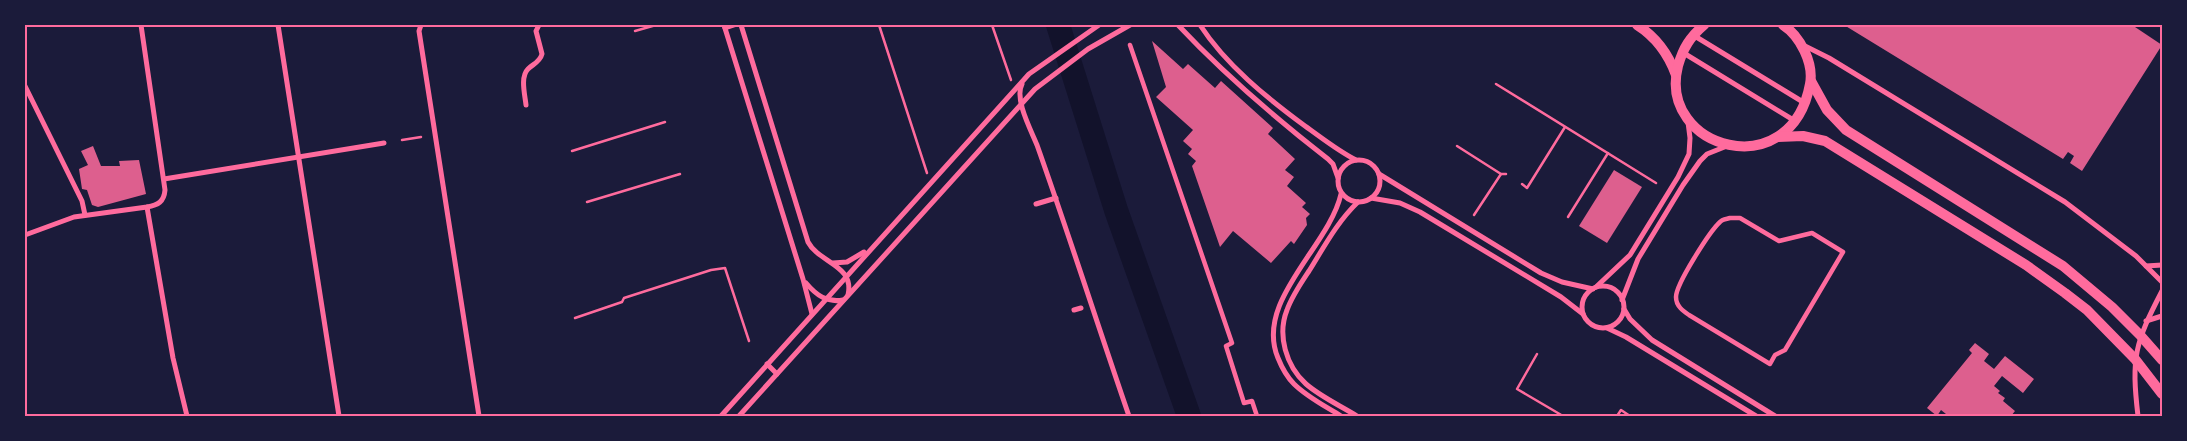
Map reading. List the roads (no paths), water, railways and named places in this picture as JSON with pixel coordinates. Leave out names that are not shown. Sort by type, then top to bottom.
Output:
[{"type":"main road","points":[[1637,25],[1656,40],[1668,56],[1676,75]]},
{"type":"main road","points":[[1704,25],[1692,35],[1682,52],[1676,75],[1681,105],[1688,118],[1706,136],[1729,146],[1754,146],[1778,138],[1803,136],[1825,141],[2026,265],[2082,306],[2135,359],[2162,394]]},
{"type":"main road","points":[[1778,138],[1796,122],[1806,104],[1811,81],[1808,59],[1800,43],[1792,29],[1782,25]]},
{"type":"main road","points":[[1811,81],[1827,110],[1846,130],[2048,254],[2094,291],[2140,335],[2162,360]]},
{"type":"street","points":[[25,235],[58,221],[85,215],[147,207],[155,205],[162,200],[165,190],[164,179],[141,25]]},
{"type":"street","points":[[278,25],[339,416]]},
{"type":"street","points":[[421,25],[419,31],[479,416]]},
{"type":"street","points":[[526,105],[524,75],[527,70],[539,61],[542,54],[536,31],[539,25]]},
{"type":"street","points":[[734,25],[724,26],[803,279],[812,314]]},
{"type":"street","points":[[741,25],[808,242],[814,252],[833,263],[846,276],[849,285],[848,296]]},
{"type":"street","points":[[721,416],[1024,80],[1099,25]]},
{"type":"street","points":[[740,416],[1021,103],[1052,74],[1088,49],[1130,25]]},
{"type":"street","points":[[1178,25],[1212,62],[1256,102],[1333,164],[1341,194],[1334,216],[1281,301],[1274,319],[1273,335],[1275,352],[1291,382],[1341,416]]},
{"type":"street","points":[[1200,25],[1219,51],[1261,91],[1326,142],[1356,160],[1372,164],[1379,174],[1541,273],[1562,282],[1595,288],[1612,288],[1619,294],[1630,319],[1652,340],[1775,416]]},
{"type":"street","points":[[1692,35],[1806,104]]},
{"type":"street","points":[[1800,43],[1837,62],[2065,202],[2146,266],[2162,282]]},
{"type":"street","points":[[1130,45],[1232,343],[1226,346],[1244,403],[1252,401],[1257,416]]},
{"type":"street","points":[[1682,52],[1796,122]]},
{"type":"street","points":[[1024,80],[1019,93],[1021,103],[1056,198],[1129,416]]},
{"type":"street","points":[[25,86],[82,201],[85,215]]},
{"type":"street","points":[[1583,314],[1582,303],[1584,298],[1630,254],[1678,177],[1689,154],[1688,118]]},
{"type":"street","points":[[164,179],[384,143]]},
{"type":"street","points":[[1622,300],[1638,259],[1700,160],[1708,154],[1729,146]]},
{"type":"street","points":[[1338,178],[1344,166],[1356,160]]},
{"type":"street","points":[[1371,198],[1379,186],[1379,174]]},
{"type":"street","points":[[1341,194],[1348,200],[1358,202],[1371,198],[1400,204],[1420,212],[1561,297],[1583,314],[1594,326],[1607,328],[1626,337],[1756,416]]},
{"type":"street","points":[[1036,204],[1056,198]]},
{"type":"street","points":[[1357,416],[1313,389],[1300,378],[1286,354],[1283,330],[1285,316],[1291,300],[1341,220],[1358,202]]},
{"type":"street","points":[[147,207],[170,340],[186,416]]},
{"type":"street","points":[[1740,218],[1779,241],[1812,233],[1843,252],[1785,350],[1775,355],[1770,364],[1762,359],[1680,309],[1676,297],[1680,283],[1709,235],[1721,220],[1740,218]]},
{"type":"street","points":[[833,263],[847,262],[871,248]]},
{"type":"street","points":[[2146,266],[2162,265]]},
{"type":"street","points":[[803,279],[814,292],[825,300],[834,302],[844,300]]},
{"type":"street","points":[[2138,416],[2134,381],[2135,359],[2140,335],[2162,291]]},
{"type":"street","points":[[1074,310],[1081,308]]},
{"type":"street","points":[[1607,328],[1618,321],[1624,309]]},
{"type":"street","points":[[2146,321],[2162,316]]},
{"type":"street","points":[[767,364],[777,374]]},
{"type":"waterway","points":[[1058,25],[1116,210],[1189,416]]}]
